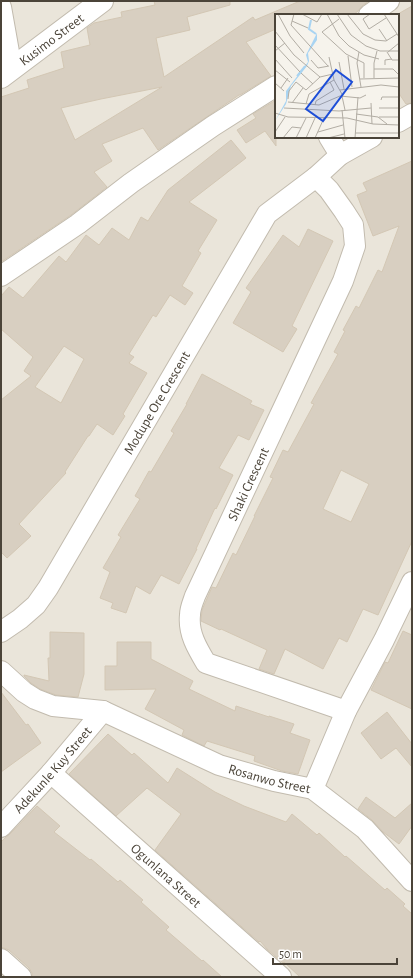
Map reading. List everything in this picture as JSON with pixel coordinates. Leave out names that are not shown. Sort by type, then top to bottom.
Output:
[{"type":"street","name":"Kusimo Street","points":[[7,73],[102,1]]},
{"type":"street","points":[[370,14],[390,1]]},
{"type":"street","points":[[1,7],[7,73]]},
{"type":"street","points":[[1,276],[78,224],[131,183],[213,126],[275,87]]},
{"type":"street","points":[[399,121],[412,114]]},
{"type":"street","points":[[330,138],[340,155]]},
{"type":"street","name":"Modupe Ore Crescent","points":[[1,632],[20,619],[36,605],[48,588],[266,214],[316,177],[340,155],[370,138]]},
{"type":"street","name":"Shaki Crescent","points":[[316,177],[329,190],[353,225],[355,246],[343,281],[195,596],[190,613],[189,628],[197,648],[206,663],[346,711]]},
{"type":"street","points":[[313,789],[346,711],[384,640],[412,582]]},
{"type":"street","name":"Rosanwo Street","points":[[1,671],[35,700],[53,706],[103,711],[219,765],[274,781],[313,789],[365,829],[410,873]]},
{"type":"street","name":"Adekunle Kuy Street","points":[[1,827],[51,773],[103,711]]},
{"type":"street","name":"Ogunlana Street","points":[[51,773],[281,977]]},
{"type":"street","points":[[1,959],[21,977]]},
{"type":"shaded area","points":[[1,1],[412,1],[412,977],[1,977]]},
{"type":"building","points":[[154,1],[230,1],[230,5],[187,17],[190,30],[156,38],[164,77],[253,17],[255,20],[300,1],[369,1],[354,14],[275,14],[275,29],[246,42],[271,76],[239,95],[158,150],[143,128],[102,144],[112,161],[94,172],[107,187],[71,215],[1,262],[1,97],[29,88],[27,80],[64,68],[61,52],[90,45],[87,28],[94,23],[122,17],[121,12],[155,5]],"holes":[[[162,87],[75,140],[61,108],[101,99]]]},
{"type":"building","points":[[412,6],[412,103],[406,104],[399,94],[398,14]]},
{"type":"building","points":[[275,101],[276,146],[265,131],[246,143],[237,130],[256,118],[253,114]]},
{"type":"building","points":[[231,140],[246,158],[189,202],[217,220],[198,251],[201,253],[182,286],[193,293],[185,305],[170,295],[156,317],[153,315],[129,354],[134,357],[129,363],[147,373],[123,414],[125,416],[113,435],[97,424],[65,472],[66,473],[19,524],[31,536],[7,558],[1,552],[1,400],[31,376],[24,371],[33,357],[1,329],[1,296],[9,287],[23,298],[59,256],[66,262],[86,235],[99,245],[112,228],[129,240],[141,217],[148,221],[168,190]],"holes":[[[64,346],[84,359],[61,403],[35,387]]]},
{"type":"building","points":[[412,161],[412,541],[378,615],[363,609],[347,642],[339,638],[323,669],[285,649],[274,674],[259,669],[267,650],[201,621],[202,610],[212,587],[216,588],[233,553],[236,555],[273,478],[270,477],[283,450],[288,452],[314,404],[311,403],[338,354],[334,352],[345,331],[343,330],[356,306],[359,308],[378,270],[382,272],[399,226],[373,236],[357,195],[367,191],[363,183]],"holes":[[[341,470],[369,484],[351,522],[323,509]]]},
{"type":"building","points":[[308,229],[333,241],[292,326],[297,329],[283,352],[233,323],[251,292],[246,288],[283,235],[299,247]]},
{"type":"building","points":[[202,374],[252,401],[250,404],[264,410],[249,440],[238,435],[219,468],[233,475],[216,509],[215,508],[197,549],[179,584],[161,575],[150,594],[136,586],[126,613],[111,608],[113,603],[100,598],[110,572],[103,568],[121,537],[118,535],[140,499],[135,496],[149,471],[151,472],[174,433],[171,431]]},
{"type":"building","points":[[403,631],[412,635],[412,709],[371,690],[385,662],[388,663]]},
{"type":"building","points":[[50,632],[84,633],[84,674],[78,697],[56,695],[40,689],[24,676],[49,681],[48,658],[50,658]]},
{"type":"building","points":[[117,642],[151,642],[151,659],[193,681],[189,689],[235,711],[236,706],[294,724],[290,733],[310,740],[298,774],[282,771],[254,761],[255,756],[207,741],[204,746],[182,735],[184,730],[145,709],[156,689],[105,690],[105,666],[117,666]]},
{"type":"building","points":[[1,692],[26,725],[28,724],[41,743],[1,772]]},
{"type":"building","points":[[387,712],[412,744],[412,767],[396,748],[381,759],[361,733]]},
{"type":"building","points":[[108,734],[132,755],[134,753],[168,783],[177,768],[215,792],[244,806],[286,822],[292,814],[317,835],[319,833],[385,890],[387,888],[405,904],[403,906],[412,914],[412,977],[300,977],[155,850],[181,814],[147,788],[116,816],[69,774]]},
{"type":"building","points":[[366,797],[395,818],[412,803],[412,826],[399,844],[383,832],[372,820],[358,809]]},
{"type":"building","points":[[37,806],[60,826],[54,832],[90,860],[91,859],[118,882],[120,880],[143,900],[141,902],[169,927],[166,930],[222,977],[33,977],[29,968],[9,950],[1,947],[1,842]]}]
